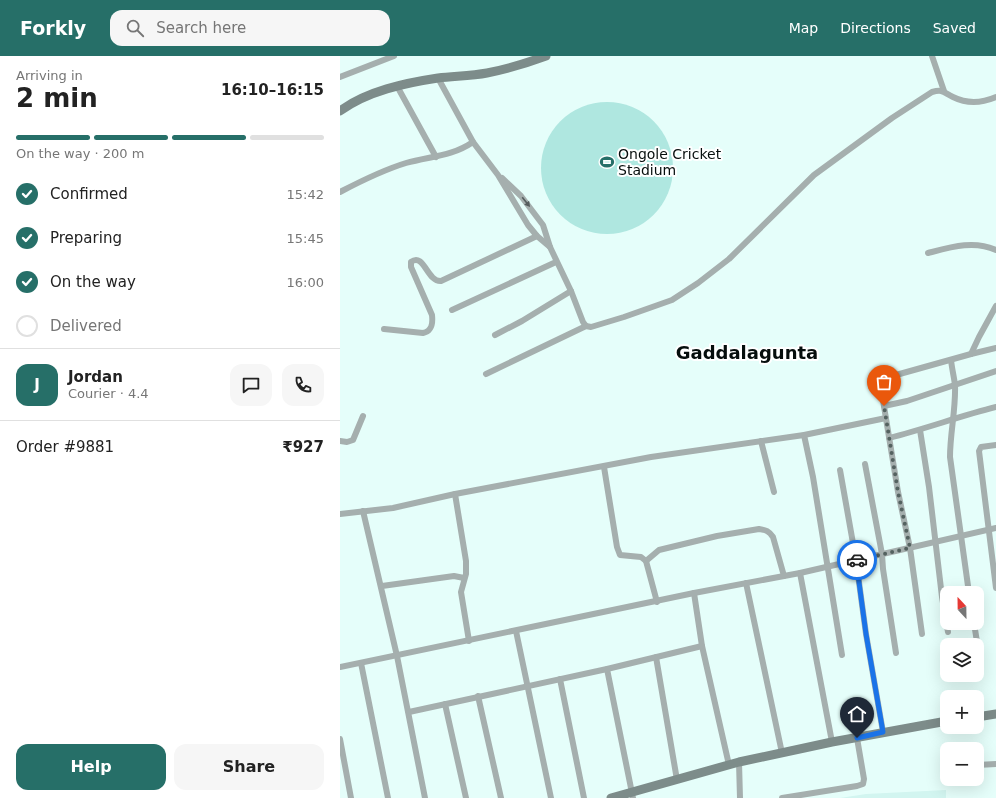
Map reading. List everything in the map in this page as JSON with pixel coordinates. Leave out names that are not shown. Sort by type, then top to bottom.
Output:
[{"type":"main road","points":[[340,111],[360,99],[397,86],[438,78],[486,73],[546,56]]},
{"type":"main road","points":[[984,715],[996,714]]},
{"type":"main road","points":[[611,798],[633,795],[677,780],[739,762],[832,742],[940,722]]},
{"type":"street","points":[[340,76],[394,56]]},
{"type":"street","points":[[932,56],[944,91],[952,97],[977,103],[996,97]]},
{"type":"street","points":[[438,78],[473,142],[498,175],[537,236],[550,246]]},
{"type":"street","points":[[397,86],[436,157]]},
{"type":"street","points":[[486,374],[586,326],[591,327],[624,318],[672,300],[698,283],[729,259],[814,175],[932,92],[944,91]]},
{"type":"street","points":[[340,192],[383,171],[406,163],[455,152],[473,142]]},
{"type":"street","points":[[498,175],[517,191],[538,217],[556,262],[586,326]]},
{"type":"street","points":[[384,329],[423,334],[428,332],[431,328],[433,322],[432,315],[410,267],[411,262],[414,260],[417,259],[421,262],[433,279],[436,281],[441,281],[537,236]]},
{"type":"street","points":[[928,253],[956,246],[972,245],[984,246],[996,250]]},
{"type":"street","points":[[452,310],[556,262]]},
{"type":"street","points":[[495,335],[571,292]]},
{"type":"street","points":[[971,354],[996,306]]},
{"type":"street","points":[[922,634],[910,548],[898,492],[889,438],[882,382],[887,378],[996,348]]},
{"type":"street","points":[[951,360],[955,385],[950,457],[969,586]]},
{"type":"street","points":[[884,406],[907,401],[996,371]]},
{"type":"street","points":[[889,438],[920,430],[952,418],[996,407]]},
{"type":"street","points":[[340,441],[347,442],[353,440],[363,416]]},
{"type":"street","points":[[340,514],[393,508],[455,494],[651,457],[804,435],[886,418]]},
{"type":"street","points":[[920,430],[948,632]]},
{"type":"street","points":[[804,435],[813,477],[842,655]]},
{"type":"street","points":[[761,441],[774,492]]},
{"type":"street","points":[[996,445],[981,447],[979,452],[996,588]]},
{"type":"street","points":[[865,464],[882,554],[896,653]]},
{"type":"street","points":[[604,467],[617,547],[620,554],[641,557],[646,561],[657,602]]},
{"type":"street","points":[[840,470],[856,560],[864,627],[883,732]]},
{"type":"street","points":[[455,494],[466,561],[461,592],[469,641]]},
{"type":"street","points":[[363,511],[382,586],[409,712],[425,798]]},
{"type":"street","points":[[340,668],[694,593],[800,573],[996,528]]},
{"type":"street","points":[[646,561],[662,549],[717,536],[765,530],[770,532],[773,537],[784,576]]},
{"type":"street","points":[[800,573],[832,742]]},
{"type":"street","points":[[382,586],[454,576],[464,578]]},
{"type":"street","points":[[746,583],[782,753]]},
{"type":"street","points":[[694,593],[702,646],[729,765]]},
{"type":"street","points":[[516,631],[551,798]]},
{"type":"street","points":[[409,712],[607,669],[702,646]]},
{"type":"street","points":[[656,657],[677,780]]},
{"type":"street","points":[[361,663],[388,798]]},
{"type":"street","points":[[607,669],[633,795]]},
{"type":"street","points":[[560,679],[584,798]]},
{"type":"street","points":[[478,696],[501,798]]},
{"type":"street","points":[[444,704],[466,798]]},
{"type":"street","points":[[782,798],[863,784],[864,779],[857,738]]},
{"type":"street","points":[[340,739],[351,798]]},
{"type":"street","points":[[739,762],[740,798]]},
{"type":"street","points":[[984,765],[996,764]]},
{"type":"shaded area","name":"Ongole Cricket Stadium","points":[[614,102],[626,104],[638,109],[654,121],[666,137],[671,149],[673,168],[671,187],[666,199],[654,215],[638,227],[626,232],[600,234],[588,232],[576,227],[560,215],[548,199],[543,187],[541,161],[543,149],[548,137],[560,121],[576,109],[588,104]]},
{"type":"shaded area","points":[[946,790],[946,798],[840,798],[866,794]]},
{"type":"way so far","points":[[857,560],[910,548],[898,492],[884,406]]},
{"type":"place","name":"Ongole Cricket Stadium","points":[[607,162]]},
{"type":"district","name":"Gaddalagunta","points":[[747,352]]},
{"type":"route","points":[[857,560],[858,585],[883,732],[857,738]]}]
